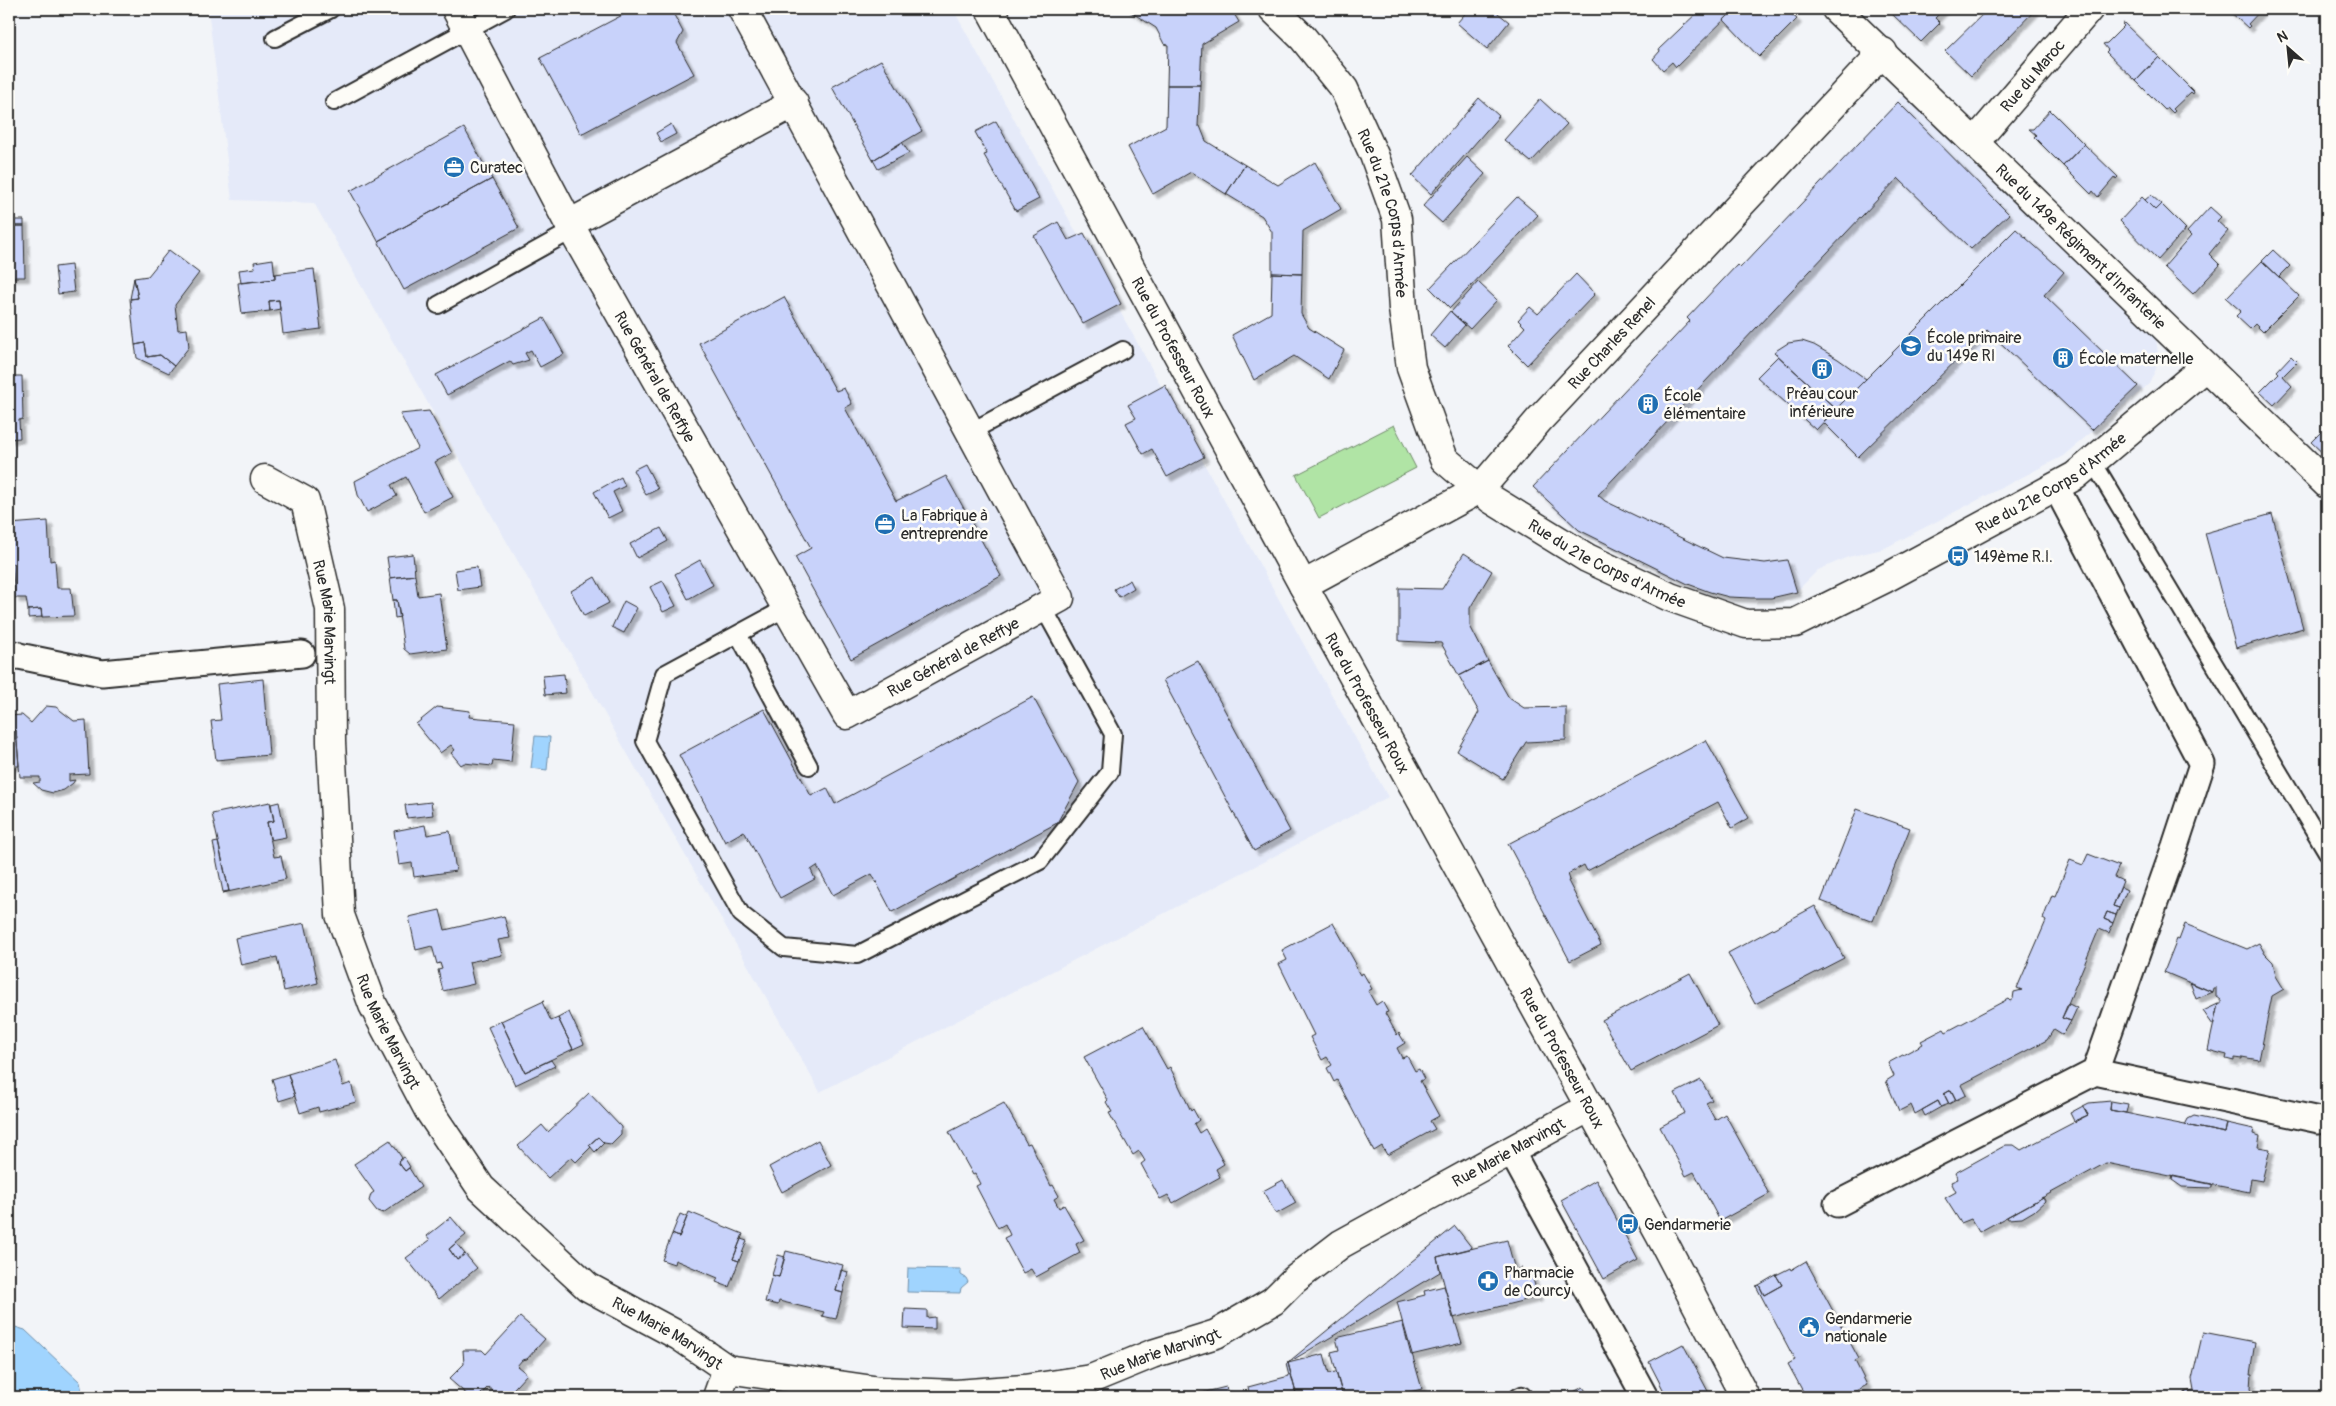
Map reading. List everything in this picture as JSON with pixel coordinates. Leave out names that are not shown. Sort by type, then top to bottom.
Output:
[{"type":"street","name":"Rue Général de Reffye","points":[[462,19],[571,227],[847,715],[1060,598],[742,9]]},
{"type":"street","name":"Rue du Professeur Roux","points":[[990,9],[1590,1108],[1745,1397]]},
{"type":"street","name":"Rue du 21e Corps d'Armée","points":[[1273,9],[1303,38],[1344,89],[1374,155],[1397,219],[1403,309],[1411,368],[1444,458],[1491,499],[1587,558],[1670,597],[1746,624],[1795,623],[1884,579],[2076,476],[2205,367]]},
{"type":"street","name":"Rue du 149e Régiment d'Infanterie","points":[[1836,9],[1883,52],[2327,484]]},
{"type":"street","name":"Rue du Maroc","points":[[1975,142],[2088,9]]},
{"type":"street","name":"Rue Charles Renel","points":[[1303,585],[1480,489],[1539,420],[1883,52]]},
{"type":"street","points":[[571,227],[794,104]]},
{"type":"street","name":"Rue Marie Marvingt","points":[[265,480],[304,500],[330,609],[331,742],[340,915],[373,1005],[428,1109],[481,1188],[588,1287],[678,1336],[727,1369],[880,1391],[956,1394],[1024,1389],[1091,1379],[1152,1354],[1216,1334],[1273,1301],[1294,1280],[1341,1244],[1590,1108]]},
{"type":"street","points":[[2056,487],[2202,764],[2172,856],[2095,1072]]},
{"type":"street","points":[[11,655],[102,672],[302,654]]},
{"type":"street","points":[[1838,1204],[2095,1072],[2319,1120]]},
{"type":"street","points":[[1511,1151],[1645,1397]]},
{"type":"street","points":[[717,1397],[727,1369]]},
{"type":"lane","points":[[275,38],[331,9]]},
{"type":"lane","points":[[334,102],[462,19],[506,9]]},
{"type":"lane","points":[[438,306],[571,227]]},
{"type":"lane","points":[[970,432],[1123,350]]},
{"type":"lane","points":[[2093,462],[2327,852]]},
{"type":"lane","points":[[786,608],[664,674],[645,741],[741,914],[784,948],[857,955],[1040,861],[1110,772],[1113,734],[1043,607]]},
{"type":"lane","points":[[738,634],[809,766]]},
{"type":"lane","points":[[1518,1397],[1522,1395],[1524,1397]]},
{"type":"shaded area","points":[[208,9],[953,9],[1388,797],[820,1092],[314,203],[232,200]]},
{"type":"shaded area","name":"École primaire du 149e RI","points":[[1905,93],[2156,338],[2158,354],[2156,369],[2149,384],[2063,456],[1883,549],[1848,557],[1818,570],[1796,592],[1707,590],[1689,585],[1577,531],[1533,487]]},
{"type":"green space","points":[[1394,425],[1416,468],[1319,518],[1296,475]]},
{"type":"water","points":[[535,736],[550,737],[547,770],[531,768]]},
{"type":"water","points":[[908,1268],[961,1269],[961,1275],[968,1282],[961,1288],[960,1293],[907,1292]]},
{"type":"water","points":[[9,1325],[25,1330],[80,1382],[83,1397],[9,1397]]},
{"type":"building","points":[[634,9],[659,9],[661,12],[673,13],[683,32],[677,43],[694,74],[581,134],[540,58]]},
{"type":"building","points":[[1126,9],[1231,9],[1239,22],[1202,44],[1200,85],[1167,85],[1168,45],[1164,44],[1156,28]]},
{"type":"building","points":[[1469,9],[1493,9],[1509,22],[1487,49],[1457,23]]},
{"type":"building","points":[[1701,9],[1735,9],[1676,67],[1672,62],[1663,70],[1653,59],[1660,51],[1659,49]]},
{"type":"building","points":[[1735,9],[1785,9],[1797,19],[1759,57],[1724,20]]},
{"type":"building","points":[[1891,9],[1944,9],[1935,18],[1940,23],[1921,42],[1889,11]]},
{"type":"building","points":[[1988,9],[2036,9],[1971,76],[1945,51]]},
{"type":"building","points":[[2227,9],[2262,9],[2248,24],[2250,26],[2248,28]]},
{"type":"building","points":[[2124,23],[2159,57],[2136,81],[2106,52],[2108,50],[2103,44],[2107,43],[2124,26],[2122,24]]},
{"type":"building","points":[[2159,57],[2194,92],[2193,94],[2191,92],[2173,109],[2175,111],[2173,113],[2168,108],[2165,110],[2136,81]]},
{"type":"building","points":[[881,60],[922,131],[873,160],[832,87]]},
{"type":"building","points":[[1167,85],[1200,85],[1198,126],[1200,126],[1206,141],[1245,165],[1226,194],[1191,172],[1153,194],[1128,147],[1166,126]]},
{"type":"building","points":[[1479,98],[1499,116],[1431,194],[1412,176]]},
{"type":"building","points":[[1540,99],[1567,124],[1531,162],[1504,140]]},
{"type":"building","name":"École élémentaire","points":[[1898,102],[2009,214],[1971,249],[1898,178],[1598,495],[1605,501],[1723,558],[1765,563],[1787,560],[1797,592],[1771,598],[1751,598],[1729,597],[1710,592],[1688,584],[1579,530],[1533,487],[1690,321],[1687,318],[1737,265],[1740,268]]},
{"type":"building","points":[[2050,110],[2084,144],[2063,166],[2034,137],[2036,135],[2029,129],[2033,129]]},
{"type":"building","points":[[996,121],[1039,199],[1016,211],[984,155],[987,154],[975,132]]},
{"type":"building","points":[[671,124],[676,134],[661,142],[656,133]]},
{"type":"building","points":[[464,128],[492,179],[378,241],[350,191]]},
{"type":"building","points":[[902,142],[909,153],[878,169],[873,160]]},
{"type":"building","points":[[2084,144],[2118,177],[2116,179],[2115,177],[2098,197],[2093,191],[2091,194],[2063,166]]},
{"type":"building","points":[[1467,157],[1485,174],[1442,223],[1423,206]]},
{"type":"building","points":[[1315,162],[1341,209],[1303,231],[1302,274],[1272,273],[1272,232],[1262,216],[1226,194],[1245,165],[1278,185]]},
{"type":"building","points":[[492,179],[519,228],[404,290],[378,241]]},
{"type":"building","points":[[2151,195],[2161,204],[2155,210],[2145,200]]},
{"type":"building","points":[[1517,197],[1538,215],[1450,308],[1430,288]]},
{"type":"building","points":[[2142,197],[2155,210],[2161,204],[2186,229],[2158,260],[2120,221]]},
{"type":"building","points":[[2210,207],[2221,217],[2217,221],[2228,231],[2209,254],[2220,265],[2193,294],[2164,267],[2191,236],[2187,232]]},
{"type":"building","points":[[9,220],[24,220],[24,226],[9,226]]},
{"type":"building","points":[[1058,222],[1068,240],[1084,233],[1121,304],[1083,324],[1034,236]]},
{"type":"building","points":[[9,226],[24,226],[25,277],[9,277]]},
{"type":"building","name":"École maternelle","points":[[2016,229],[2064,272],[2044,295],[2138,386],[2092,430],[1987,330],[1858,457],[1823,422]]},
{"type":"building","points":[[169,250],[199,273],[175,305],[178,330],[187,329],[189,347],[174,366],[160,355],[147,357],[145,343],[135,345],[130,299],[138,298],[134,278],[148,276]]},
{"type":"building","points":[[2273,250],[2290,266],[2279,277],[2262,261]]},
{"type":"building","points":[[273,259],[275,279],[241,283],[239,270],[255,268],[254,262]]},
{"type":"building","points":[[2262,261],[2299,296],[2263,332],[2255,324],[2250,329],[2236,316],[2241,311],[2226,298]]},
{"type":"building","points":[[71,265],[74,292],[58,294],[55,267]]},
{"type":"building","points":[[314,269],[321,329],[283,334],[279,300],[269,301],[270,311],[242,314],[238,283],[275,279],[275,274]]},
{"type":"building","points":[[1272,273],[1302,274],[1301,314],[1309,328],[1344,350],[1329,379],[1294,356],[1254,380],[1232,335],[1271,313]]},
{"type":"building","points":[[1576,274],[1595,294],[1527,365],[1508,346],[1525,327],[1518,320],[1530,307],[1538,314]]},
{"type":"building","points":[[134,278],[138,298],[130,299]]},
{"type":"building","points":[[1478,282],[1497,300],[1470,329],[1451,312]]},
{"type":"building","points":[[784,297],[836,391],[844,388],[852,404],[845,408],[896,501],[946,476],[1001,576],[851,659],[795,557],[811,548],[699,343]]},
{"type":"building","points":[[279,300],[280,309],[270,311],[269,301]]},
{"type":"building","points":[[1450,311],[1465,325],[1445,348],[1430,335]]},
{"type":"building","points":[[544,318],[564,354],[540,367],[531,350],[525,353],[529,360],[513,365],[510,361],[447,395],[436,375]]},
{"type":"building","name":"Préau cour inférieure","points":[[1802,341],[1814,345],[1838,359],[1866,379],[1836,409],[1774,352],[1788,343]]},
{"type":"building","points":[[145,343],[147,357],[160,355],[174,366],[169,373],[137,358],[135,345]]},
{"type":"building","points":[[1778,356],[1836,409],[1816,430],[1757,377]]},
{"type":"building","points":[[2291,356],[2297,362],[2283,376],[2292,386],[2274,405],[2260,392],[2279,373],[2277,371]]},
{"type":"building","points":[[9,376],[22,376],[23,419],[19,420],[20,438],[9,439]]},
{"type":"building","points":[[1165,385],[1204,457],[1167,477],[1152,449],[1143,454],[1126,423],[1136,418],[1128,405]]},
{"type":"building","points":[[429,411],[452,453],[435,462],[453,497],[424,512],[406,477],[391,485],[397,496],[367,512],[358,495],[355,481],[418,448],[400,414]]},
{"type":"building","points":[[2327,426],[2327,457],[2311,442]]},
{"type":"building","points":[[645,464],[658,489],[646,495],[633,470]]},
{"type":"building","points":[[621,477],[625,486],[613,492],[622,511],[608,518],[594,492]]},
{"type":"building","points":[[2272,514],[2303,628],[2236,648],[2205,533]]},
{"type":"building","points":[[48,521],[50,561],[55,560],[57,588],[71,588],[74,616],[42,617],[41,609],[28,610],[26,598],[15,598],[12,563],[9,563],[9,524]]},
{"type":"building","points":[[661,528],[668,541],[637,558],[630,544]]},
{"type":"building","points":[[1464,553],[1492,571],[1470,608],[1470,626],[1488,661],[1459,676],[1441,643],[1399,641],[1399,588],[1442,589]]},
{"type":"building","points":[[413,554],[415,575],[390,578],[387,557]]},
{"type":"building","points":[[700,560],[713,585],[688,599],[675,574]]},
{"type":"building","points":[[477,567],[480,587],[458,590],[455,570]]},
{"type":"building","points":[[415,575],[418,596],[439,593],[447,649],[410,654],[404,649],[397,600],[393,600],[390,578]]},
{"type":"building","points":[[595,577],[609,603],[584,616],[571,591]]},
{"type":"building","points":[[1130,580],[1134,588],[1119,597],[1114,589]]},
{"type":"building","points":[[663,581],[676,606],[663,612],[650,587]]},
{"type":"building","points":[[393,600],[397,600],[400,617],[395,618]]},
{"type":"building","points":[[624,601],[637,608],[624,633],[612,627]]},
{"type":"building","points":[[41,609],[42,617],[28,618],[28,610]]},
{"type":"building","points":[[1198,661],[1290,831],[1254,851],[1163,680]]},
{"type":"building","points":[[1488,661],[1509,698],[1524,708],[1566,707],[1566,740],[1526,742],[1503,779],[1457,751],[1479,712],[1459,676]]},
{"type":"building","points":[[564,674],[566,693],[545,695],[543,676]]},
{"type":"building","points":[[263,679],[269,755],[216,760],[211,721],[221,720],[217,684]]},
{"type":"building","points":[[1033,697],[1079,782],[1057,823],[892,912],[872,874],[833,895],[817,866],[811,870],[815,879],[780,898],[744,831],[725,842],[679,755],[764,709],[811,796],[827,788],[835,804]]},
{"type":"building","points":[[46,706],[56,707],[74,721],[86,720],[89,774],[69,775],[69,781],[75,780],[73,783],[64,790],[53,793],[41,790],[33,783],[40,782],[40,777],[20,777],[16,730],[9,731],[9,716],[22,715],[31,723]]},
{"type":"building","points":[[437,707],[470,711],[469,717],[515,721],[511,762],[493,760],[492,766],[464,763],[461,765],[451,753],[455,750],[451,745],[440,753],[416,724]]},
{"type":"building","points":[[16,730],[19,766],[10,766],[9,731]]},
{"type":"building","points":[[1706,740],[1749,818],[1732,828],[1718,802],[1587,871],[1584,865],[1568,874],[1570,880],[1568,881],[1601,945],[1570,961],[1508,844]]},
{"type":"building","points":[[270,802],[274,821],[267,822],[274,857],[281,856],[286,879],[223,893],[229,891],[212,814]]},
{"type":"building","points":[[279,802],[286,837],[270,840],[267,822],[274,821],[271,804]]},
{"type":"building","points":[[431,802],[433,815],[407,818],[405,805]]},
{"type":"building","points":[[1857,809],[1910,828],[1873,921],[1821,901]]},
{"type":"building","points":[[425,825],[427,835],[450,831],[456,871],[414,877],[412,863],[399,865],[394,831]]},
{"type":"building","points":[[218,842],[229,891],[223,892],[213,843]]},
{"type":"building","points":[[2088,854],[2119,866],[2114,877],[2123,881],[2113,906],[2119,908],[2116,915],[2107,912],[2104,919],[2113,923],[2109,933],[2099,929],[2062,1018],[2071,1021],[2066,1030],[2062,1034],[2054,1029],[2047,1040],[1961,1085],[1966,1095],[1956,1100],[1951,1090],[1944,1094],[1949,1104],[1941,1107],[1938,1101],[1915,1114],[1911,1105],[1899,1111],[1886,1081],[1894,1076],[1888,1063],[1923,1044],[1921,1041],[1944,1029],[1946,1032],[2008,999],[2010,1001],[2013,999],[2014,992],[2022,990],[2017,988],[2046,921],[2043,919],[2052,895],[2055,896],[2070,860],[2083,865]]},
{"type":"building","points":[[2121,887],[2127,890],[2119,908],[2113,906]]},
{"type":"building","points":[[1815,906],[1844,958],[1755,1004],[1728,953]]},
{"type":"building","points":[[440,910],[445,930],[504,916],[510,938],[498,940],[502,955],[469,962],[474,984],[443,991],[438,970],[442,969],[440,963],[437,964],[432,946],[416,950],[409,917]]},
{"type":"building","points":[[2107,912],[2116,915],[2113,923],[2104,919]]},
{"type":"building","points":[[305,923],[318,983],[284,991],[277,957],[241,965],[235,938]]},
{"type":"building","points":[[1333,923],[1356,964],[1354,965],[1360,975],[1363,973],[1372,989],[1368,991],[1376,1005],[1382,1001],[1388,1012],[1385,1013],[1397,1035],[1399,1033],[1405,1043],[1397,1048],[1402,1058],[1407,1056],[1415,1071],[1419,1069],[1424,1079],[1420,1081],[1439,1116],[1430,1121],[1435,1129],[1387,1155],[1382,1146],[1374,1151],[1337,1080],[1334,1082],[1327,1068],[1332,1065],[1327,1057],[1322,1060],[1310,1037],[1314,1035],[1279,964],[1287,960],[1282,950]]},
{"type":"building","points":[[2185,924],[2247,949],[2259,943],[2265,954],[2273,962],[2276,976],[2284,989],[2272,996],[2259,1060],[2242,1057],[2242,1059],[2234,1058],[2234,1061],[2226,1059],[2227,1055],[2208,1050],[2218,1004],[2221,1004],[2221,1000],[2216,996],[2216,988],[2213,988],[2212,992],[2164,972]]},
{"type":"building","points":[[1690,973],[1718,1025],[1631,1071],[1602,1020]]},
{"type":"building","points":[[2190,982],[2212,992],[2196,999]]},
{"type":"building","points":[[544,1001],[542,1002],[551,1021],[558,1018],[573,1049],[525,1072],[501,1021]]},
{"type":"building","points":[[2069,1004],[2077,1008],[2071,1021],[2062,1018]]},
{"type":"building","points":[[2218,1004],[2213,1025],[2203,1011]]},
{"type":"building","points":[[569,1012],[584,1044],[573,1049],[558,1018]]},
{"type":"building","points":[[501,1021],[525,1072],[551,1060],[555,1066],[515,1085],[488,1027]]},
{"type":"building","points":[[1143,1026],[1167,1069],[1170,1067],[1191,1111],[1193,1109],[1199,1120],[1194,1124],[1199,1133],[1205,1129],[1224,1164],[1216,1169],[1220,1177],[1173,1203],[1168,1195],[1160,1199],[1141,1164],[1145,1161],[1139,1151],[1133,1155],[1109,1113],[1112,1112],[1106,1102],[1108,1100],[1084,1057]]},
{"type":"building","points":[[335,1060],[343,1086],[351,1083],[356,1102],[319,1112],[318,1107],[300,1113],[288,1074]]},
{"type":"building","points":[[288,1074],[295,1096],[279,1101],[272,1079]]},
{"type":"building","points":[[1701,1080],[1712,1100],[1706,1103],[1715,1120],[1725,1114],[1769,1194],[1720,1221],[1694,1172],[1686,1176],[1660,1127],[1685,1113],[1675,1093]]},
{"type":"building","points":[[1951,1090],[1956,1100],[1949,1104],[1944,1094]]},
{"type":"building","points":[[589,1093],[621,1127],[621,1134],[611,1144],[604,1143],[598,1137],[576,1162],[571,1157],[548,1178],[518,1146],[542,1125],[548,1132]]},
{"type":"building","points":[[1938,1101],[1941,1107],[1925,1116],[1922,1110]]},
{"type":"building","points":[[2111,1101],[2110,1110],[2225,1133],[2227,1123],[2254,1129],[2253,1134],[2260,1136],[2258,1147],[2270,1149],[2262,1181],[2251,1179],[2249,1192],[2106,1163],[1979,1232],[1971,1219],[1961,1223],[1945,1198],[1956,1192],[1951,1182],[1958,1179],[1955,1173],[2006,1145],[2014,1145],[2021,1150],[2088,1115],[2083,1106],[2089,1103]]},
{"type":"building","points":[[2111,1101],[2128,1104],[2126,1113],[2110,1110]]},
{"type":"building","points":[[1004,1103],[1027,1144],[1030,1143],[1051,1186],[1053,1185],[1059,1196],[1054,1199],[1059,1208],[1064,1205],[1084,1240],[1076,1244],[1080,1253],[1036,1277],[1031,1269],[1023,1273],[1004,1238],[1010,1235],[1005,1224],[998,1228],[976,1186],[980,1184],[975,1174],[973,1175],[949,1132]]},
{"type":"building","points":[[2083,1106],[2088,1115],[2074,1121],[2070,1113]]},
{"type":"building","points":[[2194,1116],[2227,1123],[2225,1133],[2185,1125],[2188,1119]]},
{"type":"building","points":[[598,1137],[604,1143],[595,1152],[589,1145]]},
{"type":"building","points":[[390,1140],[402,1158],[398,1162],[405,1171],[409,1168],[421,1187],[383,1213],[377,1211],[369,1201],[371,1194],[374,1192],[354,1164]]},
{"type":"building","points":[[818,1140],[831,1165],[782,1192],[769,1167]]},
{"type":"building","points":[[404,1157],[410,1167],[405,1171],[398,1162]]},
{"type":"building","points":[[2173,1176],[2212,1184],[2212,1188],[2182,1187],[2172,1180]]},
{"type":"building","points":[[1283,1180],[1296,1203],[1276,1214],[1263,1191]]},
{"type":"building","points":[[1596,1180],[1638,1260],[1604,1279],[1561,1200]]},
{"type":"building","points":[[2043,1197],[2045,1201],[2034,1211],[2022,1218],[2008,1219],[2007,1217]]},
{"type":"building","points":[[689,1212],[743,1234],[733,1259],[739,1261],[729,1287],[716,1282],[718,1278],[675,1260],[674,1264],[662,1260],[672,1234],[679,1237]]},
{"type":"building","points":[[680,1214],[687,1217],[679,1237],[672,1234]]},
{"type":"building","points":[[451,1217],[466,1235],[449,1249],[457,1260],[465,1254],[477,1268],[439,1299],[406,1258],[430,1240],[427,1236]]},
{"type":"building","points":[[1455,1226],[1472,1248],[1437,1257],[1440,1272],[1286,1364]]},
{"type":"building","points":[[741,1239],[747,1241],[739,1261],[733,1259]]},
{"type":"building","name":"Pharmacie de Courcy","points":[[1507,1240],[1515,1270],[1522,1268],[1525,1277],[1532,1275],[1538,1297],[1453,1318],[1437,1257]]},
{"type":"building","points":[[456,1243],[465,1254],[457,1260],[449,1249]]},
{"type":"building","points":[[786,1251],[843,1265],[836,1291],[843,1293],[836,1319],[822,1316],[824,1312],[779,1301],[778,1305],[765,1302],[772,1275],[779,1277]]},
{"type":"building","points":[[778,1255],[785,1257],[779,1277],[772,1275]]},
{"type":"building","name":"Gendarmerie nationale","points":[[1806,1261],[1859,1359],[1855,1361],[1867,1385],[1844,1397],[1806,1397],[1788,1364],[1795,1360],[1756,1286],[1759,1285],[1764,1295],[1782,1285],[1776,1275],[1790,1268],[1791,1270]]},
{"type":"building","points":[[841,1270],[848,1272],[843,1293],[836,1291]]},
{"type":"building","points":[[1776,1275],[1782,1285],[1764,1295],[1759,1285]]},
{"type":"building","points":[[1444,1286],[1462,1343],[1411,1355],[1397,1302],[1425,1295],[1424,1291]]},
{"type":"building","points":[[905,1309],[927,1310],[927,1318],[935,1317],[935,1329],[904,1328]]},
{"type":"building","points":[[520,1317],[545,1339],[527,1359],[522,1360],[517,1366],[527,1374],[506,1397],[500,1397],[488,1387],[478,1397],[470,1397],[449,1379],[464,1364],[463,1350],[482,1350],[486,1354]]},
{"type":"building","points":[[1403,1322],[1422,1389],[1388,1397],[1343,1397],[1331,1352],[1339,1350],[1336,1338]]},
{"type":"building","points":[[2203,1332],[2255,1342],[2250,1374],[2252,1374],[2251,1388],[2256,1397],[2186,1397],[2185,1392],[2194,1390],[2192,1379]]},
{"type":"building","points":[[1683,1344],[1711,1397],[1667,1397],[1649,1362]]},
{"type":"building","points":[[1324,1354],[1329,1373],[1336,1372],[1343,1397],[1297,1397],[1288,1363]]},
{"type":"building","points":[[1288,1363],[1297,1397],[1250,1397],[1248,1387],[1289,1376],[1286,1364]]},
{"type":"building","points":[[1226,1387],[1229,1397],[1221,1397],[1220,1393],[1205,1397],[1185,1397]]},
{"type":"building","points":[[1583,1387],[1590,1397],[1564,1397]]},
{"type":"place","name":"Curatec","points":[[454,167]]},
{"type":"place","name":"École primaire du 149e RI","points":[[1911,346]]},
{"type":"place","name":"École maternelle","points":[[2063,358]]},
{"type":"place","name":"Préau cour inférieure","points":[[1822,369]]},
{"type":"place","name":"École élémentaire","points":[[1648,404]]},
{"type":"place","name":"La Fabrique à entreprendre","points":[[885,524]]},
{"type":"place","name":"149ème R.I.","points":[[1958,556]]},
{"type":"place","name":"Gendarmerie","points":[[1628,1224]]},
{"type":"place","name":"Pharmacie de Courcy","points":[[1488,1281]]},
{"type":"place","name":"Gendarmerie nationale","points":[[1809,1327]]}]
